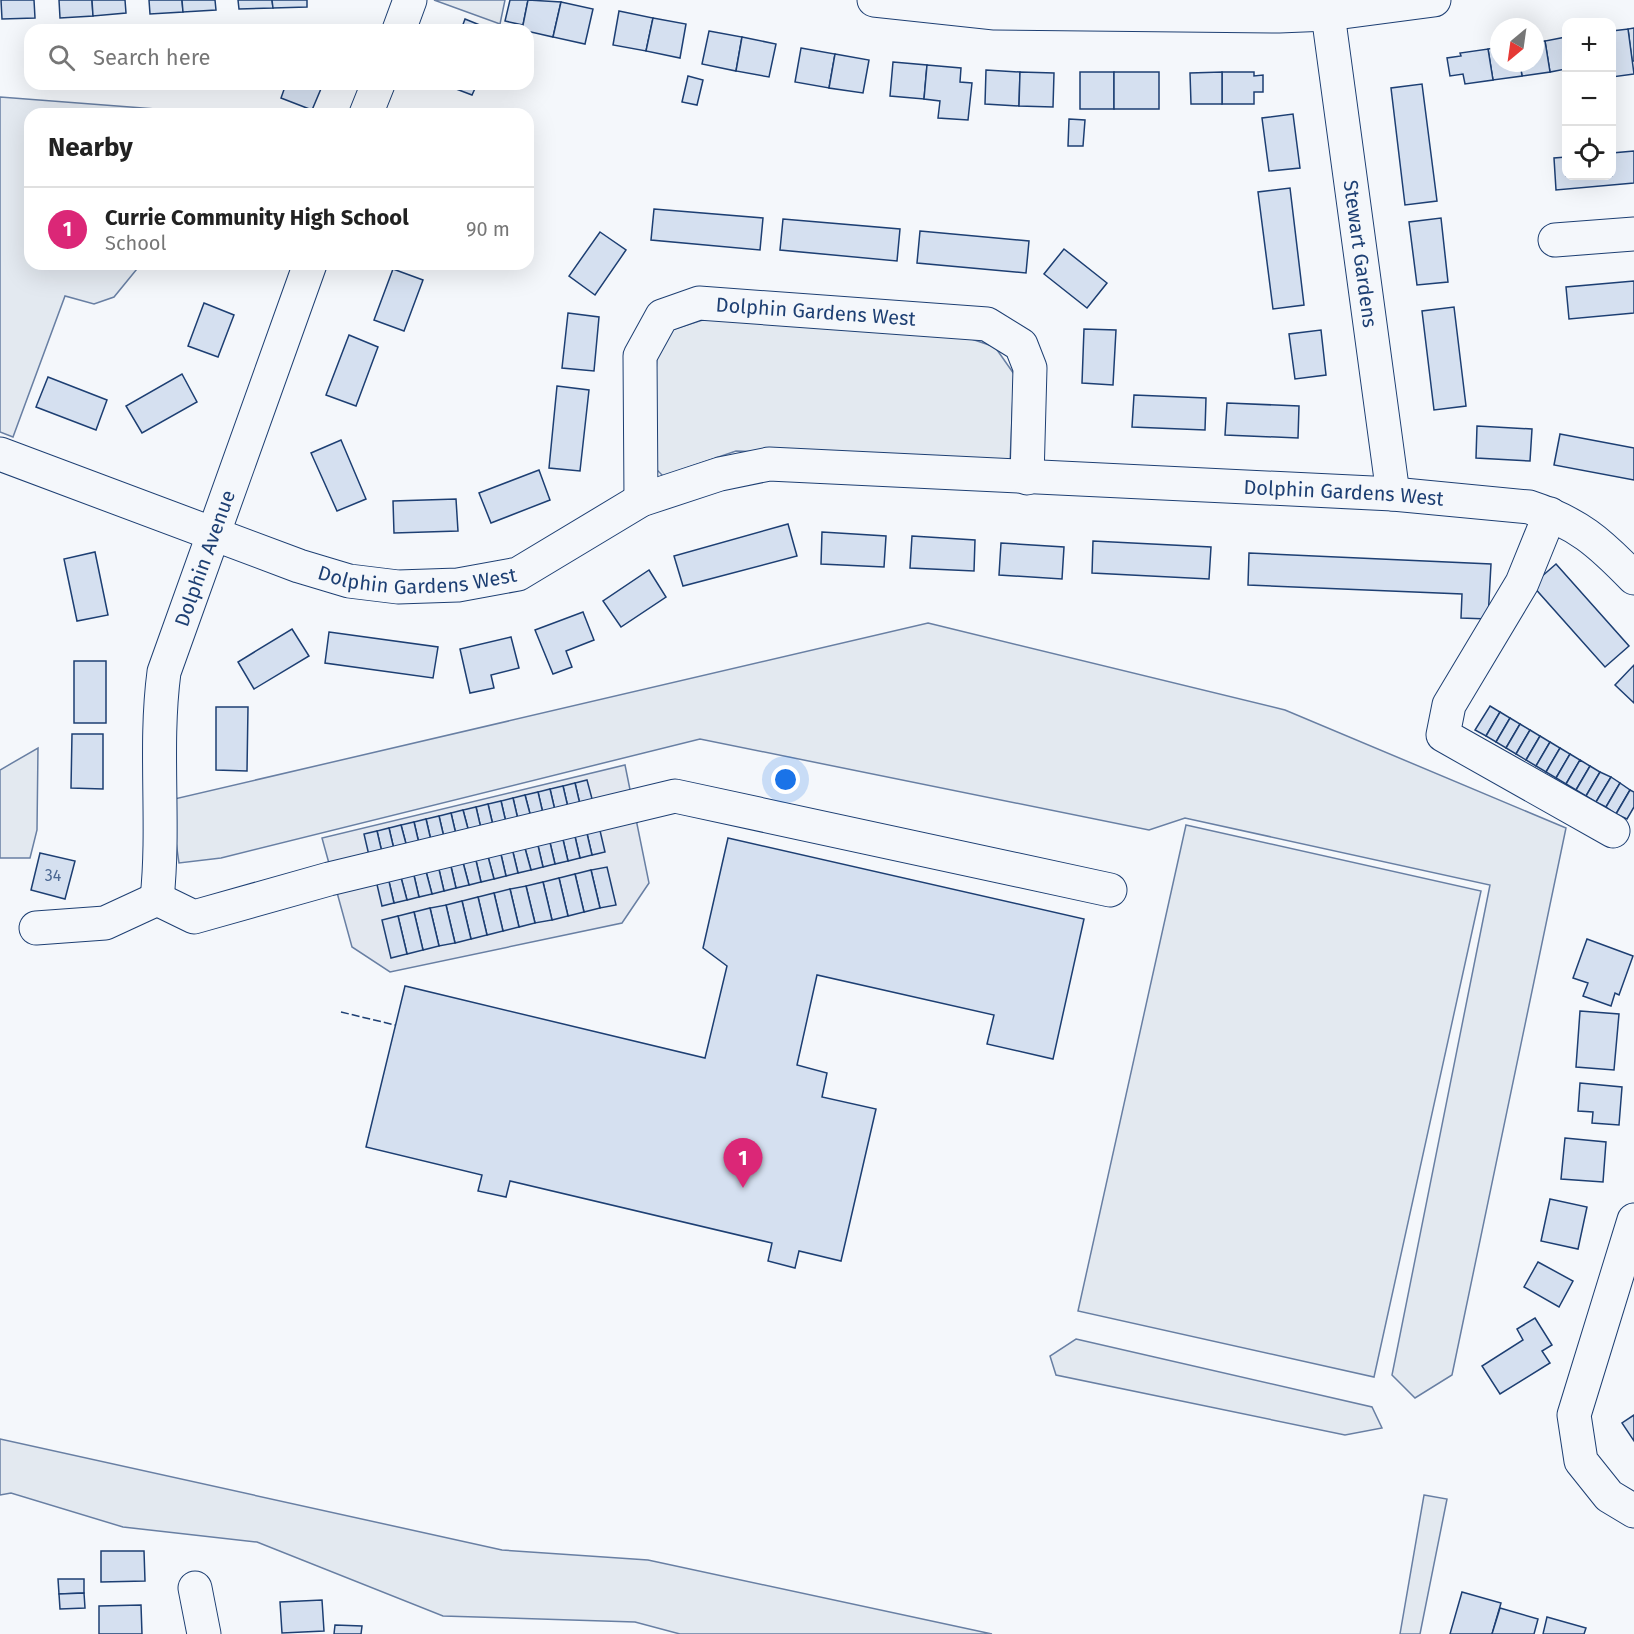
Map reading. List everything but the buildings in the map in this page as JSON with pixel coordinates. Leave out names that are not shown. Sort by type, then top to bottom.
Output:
[{"type":"street","points":[[401,24],[410,0]]},
{"type":"street","points":[[874,0],[995,13],[1279,16],[1328,14],[1434,0]]},
{"type":"street","name":"Stewart Gardens","points":[[1328,14],[1393,494]]},
{"type":"street","points":[[368,108],[376,90]]},
{"type":"street","points":[[1555,240],[1634,234]]},
{"type":"street","name":"Dolphin Avenue","points":[[157,899],[161,863],[158,728],[164,672],[308,270]]},
{"type":"street","name":"Dolphin Gardens West","points":[[641,500],[640,357],[662,316],[699,303],[987,324],[1021,345],[1030,368],[1027,478]]},
{"type":"street","name":"Dolphin Gardens West","points":[[0,454],[299,566],[349,580],[398,587],[458,585],[518,574],[641,500],[720,474],[769,464],[1393,494],[1529,507],[1550,514],[1595,538],[1634,578]]},
{"type":"street","points":[[1550,514],[1522,583],[1449,705],[1443,735],[1613,831]]},
{"type":"street","points":[[36,928],[105,923],[157,899],[194,917],[330,879],[675,796],[1110,890]]},
{"type":"street","points":[[1633,1224],[1574,1415],[1581,1461],[1608,1496],[1634,1510]]},
{"type":"street","points":[[195,1587],[204,1634]]},
{"type":"shaded area","points":[[434,0],[505,0],[500,24]]},
{"type":"shaded area","points":[[0,97],[143,108],[24,108],[24,270],[136,270],[114,297],[94,304],[65,296],[13,437],[0,432]]},
{"type":"shaded area","points":[[709,318],[951,332],[995,347],[1014,374],[1010,462],[736,451],[663,476],[650,463],[657,356],[671,330]]},
{"type":"shaded area","points":[[928,623],[1285,710],[1566,828],[1452,1375],[1415,1398],[1392,1375],[1490,885],[1185,818],[1149,830],[700,739],[221,858],[179,863],[170,800]]},
{"type":"shaded area","points":[[38,748],[37,830],[30,858],[0,858],[0,770]]},
{"type":"shaded area","points":[[625,765],[649,883],[622,923],[390,972],[352,947],[322,838]]},
{"type":"shaded area","points":[[1186,825],[1481,891],[1374,1377],[1078,1311]]},
{"type":"shaded area","points":[[1076,1339],[1372,1407],[1382,1428],[1345,1435],[1056,1375],[1050,1356]]},
{"type":"shaded area","points":[[0,1439],[502,1550],[648,1560],[992,1634],[680,1634],[635,1622],[443,1616],[257,1542],[123,1527],[11,1493],[0,1495]]},
{"type":"shaded area","points":[[1424,1495],[1447,1499],[1420,1634],[1400,1634]]},
{"type":"fence","points":[[341,1012],[395,1025]]},
{"type":"place","name":"Currie Community High School","points":[[743,1188]]}]
